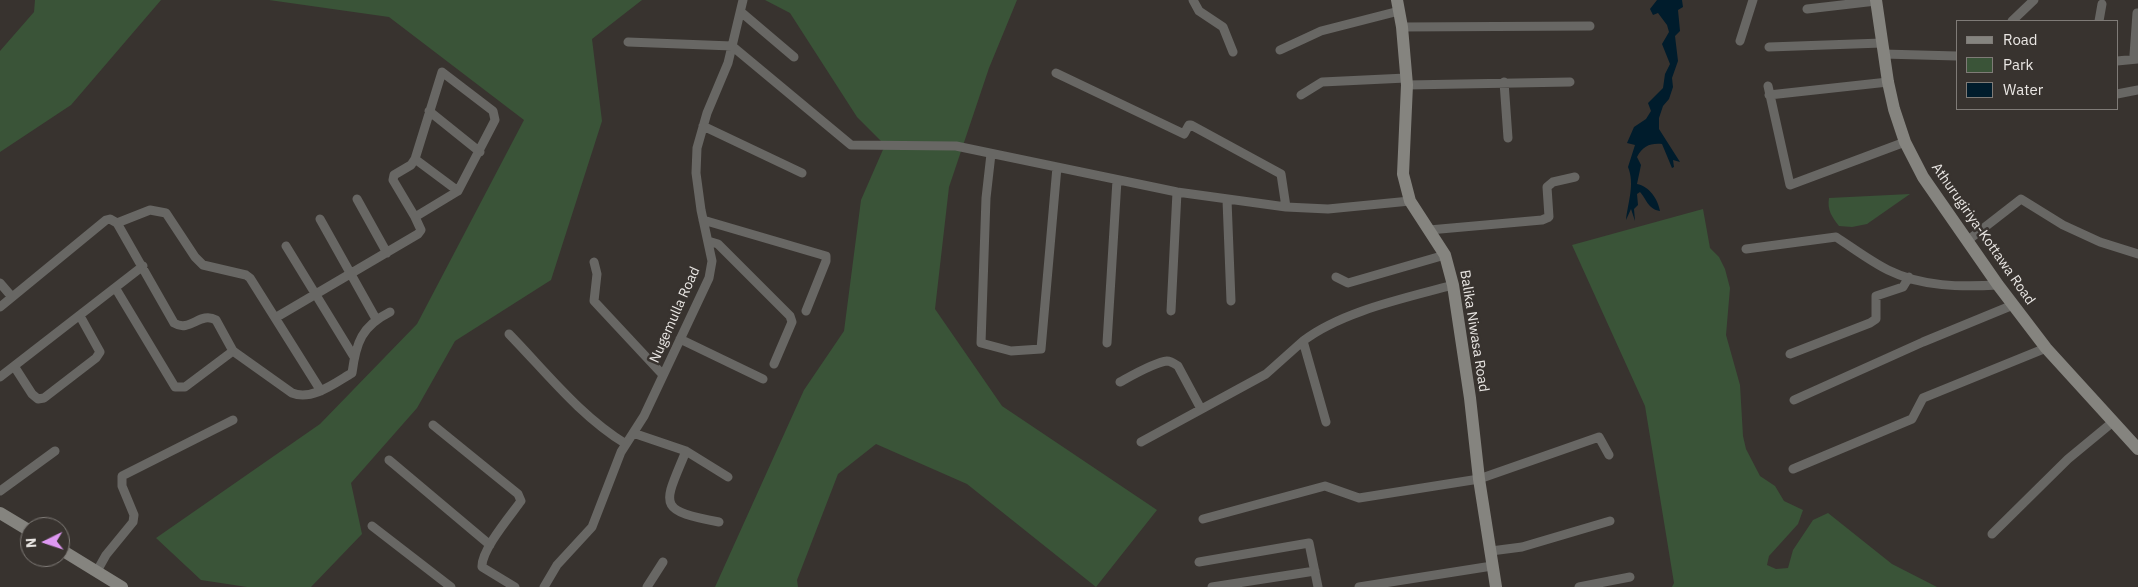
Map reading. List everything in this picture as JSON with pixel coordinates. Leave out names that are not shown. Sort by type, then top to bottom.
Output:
[{"type":"street","name":"Nugemulla Road","points":[[544,587],[557,565],[592,526],[621,452],[644,416],[709,278],[712,261],[703,220],[696,173],[697,148],[703,126],[728,63],[743,0]]},
{"type":"street","points":[[1193,0],[1199,11],[1223,27],[1233,52]]},
{"type":"street","points":[[1740,41],[1753,0]]},
{"type":"street","points":[[1807,9],[1876,0]]},
{"type":"street","name":"Athurugiriya-Kottawa Road","points":[[1876,0],[1888,82],[1905,142],[1923,177],[1966,241],[2046,348],[2138,449]]},
{"type":"street","points":[[2013,20],[2034,0]]},
{"type":"street","points":[[2098,20],[2102,4]]},
{"type":"street","points":[[1280,50],[1321,31],[1398,6]]},
{"type":"street","name":"Balika Niwasa Road","points":[[1398,6],[1402,27],[1406,81],[1403,174],[1410,201],[1445,255],[1453,284],[1470,398],[1479,479],[1496,587]]},
{"type":"street","points":[[741,12],[794,57]]},
{"type":"street","points":[[2138,15],[2137,13],[2134,55],[2138,54]]},
{"type":"street","points":[[1402,27],[1590,26]]},
{"type":"street","points":[[628,42],[732,46],[850,145],[956,146],[1177,192],[1286,207],[1328,208],[1410,201]]},
{"type":"street","points":[[1769,47],[1883,49],[1956,56]]},
{"type":"street","points":[[2118,61],[2138,59]]},
{"type":"street","points":[[275,318],[418,234],[421,230],[393,180],[394,175],[411,165],[415,159],[442,72],[493,111],[495,120],[458,191],[415,217]]},
{"type":"street","points":[[1056,73],[1184,134],[1189,125],[1191,125],[1281,174],[1286,207]]},
{"type":"street","points":[[1300,95],[1322,82],[1570,82]]},
{"type":"street","points":[[1504,82],[1508,138]]},
{"type":"street","points":[[1888,82],[1769,90],[1790,186],[1905,142]]},
{"type":"street","points":[[2118,94],[2138,90]]},
{"type":"street","points":[[429,111],[480,152]]},
{"type":"street","points":[[703,126],[802,173]]},
{"type":"street","points":[[991,154],[986,198],[981,343],[1011,351],[1041,349],[1057,167]]},
{"type":"street","points":[[415,159],[458,191]]},
{"type":"street","points":[[1429,230],[1542,220],[1549,217],[1547,187],[1553,182],[1575,177]]},
{"type":"street","points":[[1106,343],[1117,180]]},
{"type":"street","points":[[1171,311],[1177,192]]},
{"type":"street","points":[[356,199],[387,252]]},
{"type":"street","points":[[1227,200],[1231,301]]},
{"type":"street","points":[[1966,241],[2021,200],[2070,229],[2100,242],[2138,254]]},
{"type":"street","points":[[117,223],[150,210],[166,213],[195,257],[203,265],[246,275],[250,278],[321,391]]},
{"type":"street","points":[[0,307],[106,220],[110,219],[117,223],[174,323],[186,327],[205,317],[211,317],[216,320],[233,351],[292,393],[300,396],[321,391],[352,373],[357,344],[364,331],[376,319],[390,312]]},
{"type":"street","points":[[320,219],[376,319]]},
{"type":"street","points":[[703,220],[826,256],[826,261],[806,311]]},
{"type":"street","points":[[1746,249],[1836,237],[1888,270],[1928,283],[1966,287],[1998,285]]},
{"type":"street","points":[[708,241],[718,244],[790,316],[792,322],[774,364]]},
{"type":"street","points":[[286,246],[354,357]]},
{"type":"street","points":[[1336,277],[1348,283],[1445,255]]},
{"type":"street","points":[[594,262],[597,274],[594,301],[663,375]]},
{"type":"street","points":[[0,377],[116,289],[143,266]]},
{"type":"street","points":[[1790,354],[1870,323],[1876,319],[1876,296],[1903,287],[1909,277]]},
{"type":"street","points":[[0,283],[12,297]]},
{"type":"street","points":[[1141,442],[1266,374],[1314,333],[1370,308],[1453,284]]},
{"type":"street","points":[[116,289],[175,387],[185,387],[233,351]]},
{"type":"street","points":[[1794,400],[1923,342],[2013,305]]},
{"type":"street","points":[[14,366],[32,394],[38,399],[44,398],[96,358],[100,352],[80,316]]},
{"type":"street","points":[[509,334],[583,411],[607,433],[626,444]]},
{"type":"street","points":[[680,339],[763,379]]},
{"type":"street","points":[[1303,341],[1326,422]]},
{"type":"street","points":[[1793,469],[1912,420],[1923,398],[2046,348]]},
{"type":"street","points":[[1120,382],[1160,363],[1168,361],[1174,363],[1178,366],[1201,409]]},
{"type":"street","points":[[97,571],[106,555],[133,522],[134,515],[122,486],[122,476],[233,420]]},
{"type":"street","points":[[1992,534],[2068,459],[2114,422]]},
{"type":"street","points":[[432,425],[518,494],[521,500],[490,545],[482,562],[482,567],[514,587]]},
{"type":"street","points":[[633,433],[686,451],[728,477]]},
{"type":"street","points":[[1203,519],[1325,486],[1359,498],[1479,479],[1599,437],[1609,455]]},
{"type":"street","points":[[0,491],[55,451]]},
{"type":"street","points":[[686,451],[668,494],[669,503],[676,510],[686,515],[719,522]]},
{"type":"street","points":[[389,460],[490,545]]},
{"type":"street","points":[[0,513],[20,525]]},
{"type":"street","points":[[1491,551],[1522,547],[1610,521]]},
{"type":"street","points":[[372,526],[451,587]]},
{"type":"street","points":[[1199,562],[1308,543],[1318,587]]},
{"type":"street","points":[[70,555],[122,587]]},
{"type":"street","points":[[647,587],[662,562]]},
{"type":"street","points":[[1359,587],[1492,566]]},
{"type":"street","points":[[1212,587],[1315,571]]},
{"type":"street","points":[[1579,587],[1630,577]]},
{"type":"green space","points":[[35,0],[161,0],[71,105],[0,152],[0,51],[34,12]]},
{"type":"green space","points":[[269,0],[642,0],[592,39],[602,121],[551,280],[455,341],[417,408],[351,483],[362,534],[311,587],[247,587],[201,580],[156,538],[320,424],[417,324],[524,120],[389,17]]},
{"type":"green space","points":[[765,0],[1017,0],[989,68],[949,187],[935,309],[1002,406],[1157,510],[1096,587],[967,484],[876,444],[838,474],[797,580],[798,587],[715,587],[804,390],[844,331],[861,200],[885,145],[857,117],[790,13]]},
{"type":"green space","points":[[1910,194],[1867,224],[1852,227],[1839,226],[1829,210],[1829,198]]},
{"type":"green space","points":[[1703,209],[1710,248],[1719,257],[1725,269],[1730,288],[1726,335],[1740,385],[1743,436],[1746,449],[1760,476],[1775,486],[1784,501],[1803,510],[1798,524],[1769,556],[1767,565],[1776,569],[1788,568],[1793,550],[1813,520],[1828,513],[1892,564],[1937,587],[1672,587],[1674,583],[1645,406],[1572,245]]},
{"type":"water","points":[[1657,0],[1682,0],[1683,7],[1678,10],[1680,31],[1675,36],[1678,61],[1672,78],[1673,87],[1659,118],[1659,129],[1680,162],[1673,160],[1674,167],[1672,168],[1662,144],[1650,145],[1642,150],[1637,157],[1641,165],[1637,184],[1645,187],[1652,194],[1660,211],[1650,206],[1640,192],[1637,194],[1638,205],[1634,209],[1635,221],[1631,209],[1626,220],[1631,186],[1628,167],[1635,145],[1627,143],[1634,127],[1646,119],[1651,111],[1648,103],[1663,88],[1665,74],[1670,64],[1662,44],[1669,32],[1667,25],[1658,13],[1653,15],[1650,9]]}]
